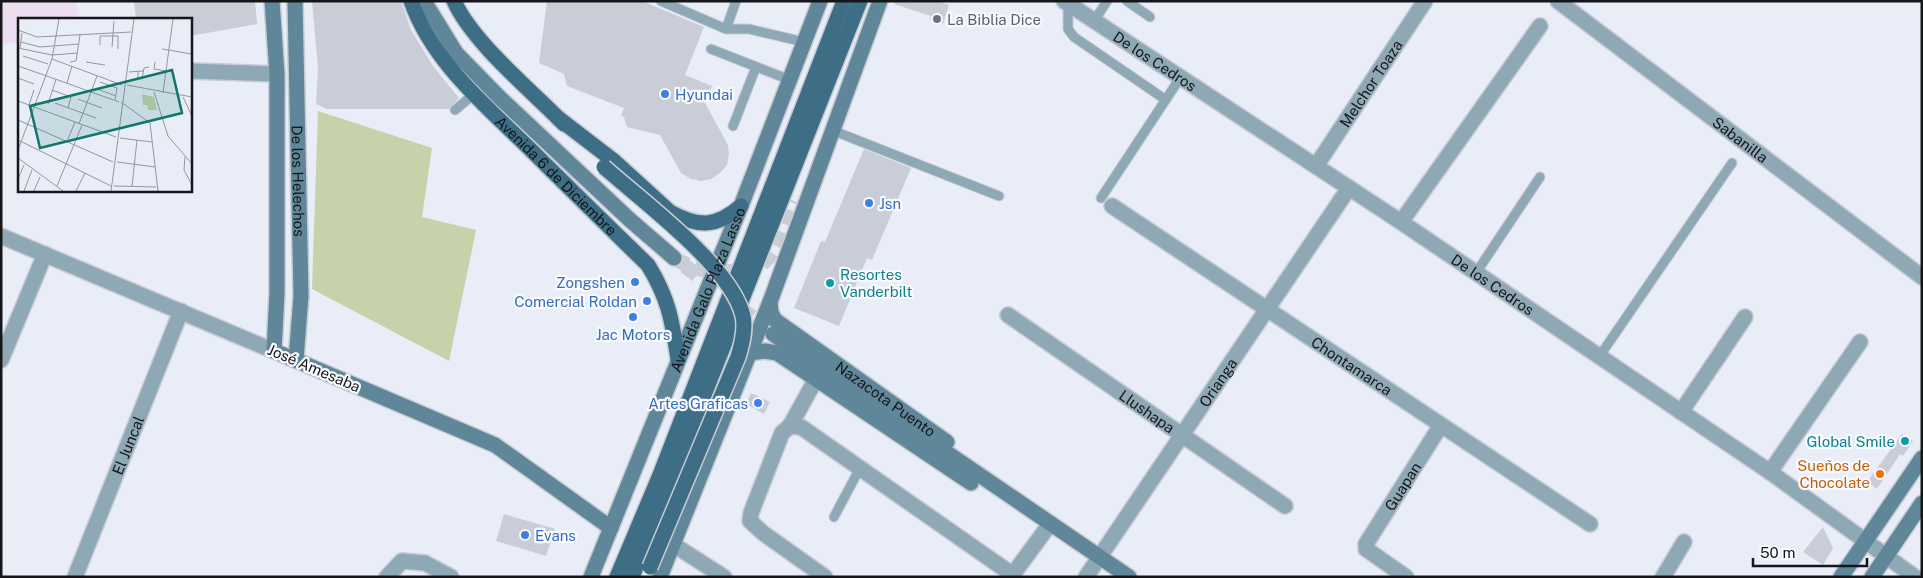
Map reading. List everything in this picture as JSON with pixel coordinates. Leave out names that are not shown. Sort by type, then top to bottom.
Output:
[{"type":"main road","name":"De los Helechos","points":[[272,1],[277,74],[277,294],[274,351]]},
{"type":"main road","name":"De los Helechos","points":[[295,1],[301,296],[296,360]]},
{"type":"main road","name":"Avenida 6 de Diciembre","points":[[411,1],[427,34],[438,51],[474,94],[648,265],[665,294],[672,320],[678,359]]},
{"type":"main road","name":"Avenida 6 de Diciembre","points":[[424,1],[436,24],[462,59],[630,220],[674,258]]},
{"type":"main road","points":[[454,1],[478,38],[604,167],[710,261],[726,282],[743,316],[743,336],[738,357],[653,573]]},
{"type":"main road","name":"Avenida Galo Plaza Lasso","points":[[591,577],[678,359],[742,206],[820,1]]},
{"type":"main road","name":"Avenida Galo Plaza Lasso","points":[[617,577],[660,475],[844,1]]},
{"type":"main road","points":[[632,577],[860,1]]},
{"type":"main road","points":[[653,573],[674,545],[770,302],[878,7]]},
{"type":"main road","points":[[796,202],[878,7]]},
{"type":"main road","points":[[558,118],[614,160],[670,212],[681,218],[703,223],[713,223],[727,218],[742,206]]},
{"type":"main road","points":[[277,294],[301,296]]},
{"type":"main road","name":"Nazacota Puento","points":[[770,302],[771,313],[775,320],[985,469],[1006,495]]},
{"type":"main road","name":"Nazacota Puento","points":[[773,334],[1006,495],[1129,577]]},
{"type":"main road","name":"José Amesaba","points":[[274,351],[494,445],[611,528]]},
{"type":"main road","points":[[750,353],[765,351],[777,353],[974,485],[1006,495]]},
{"type":"main road","points":[[1840,577],[1922,458]]},
{"type":"main road","points":[[1872,577],[1922,503]]},
{"type":"street","name":"Melchor Toaza","points":[[1316,166],[1425,1]]},
{"type":"street","name":"Sabanilla","points":[[1558,1],[1922,277]]},
{"type":"street","name":"De los Cedros","points":[[1066,2],[1476,272],[1770,472],[1915,577]]},
{"type":"street","points":[[1401,222],[1540,26]]},
{"type":"street","points":[[191,71],[277,74]]},
{"type":"street","name":"Orianga","points":[[1086,577],[1181,433],[1349,188]]},
{"type":"street","name":"Chontamarca","points":[[1106,202],[1590,524]]},
{"type":"street","name":"José Amesaba","points":[[1,236],[274,351]]},
{"type":"street","points":[[1,360],[45,254]]},
{"type":"street","name":"El Juncal","points":[[75,577],[180,311]]},
{"type":"street","name":"Llushapa","points":[[1008,315],[1285,506]]},
{"type":"street","points":[[1681,412],[1745,317]]},
{"type":"street","points":[[1770,472],[1860,342]]},
{"type":"street","points":[[816,379],[790,426],[782,432],[751,513],[750,521],[763,533],[824,577]]},
{"type":"street","name":"Guapan","points":[[1406,577],[1365,547],[1441,425]]},
{"type":"street","points":[[790,426],[801,427],[1012,576],[1050,524]]},
{"type":"street","points":[[1663,577],[1684,542]]},
{"type":"street","points":[[674,545],[724,577]]},
{"type":"street","points":[[387,577],[402,561],[422,570],[451,577]]},
{"type":"lane","points":[[661,1],[726,29],[749,29],[804,42]]},
{"type":"lane","points":[[726,29],[736,1]]},
{"type":"lane","points":[[1094,21],[1107,1]]},
{"type":"lane","points":[[1127,1],[1150,17]]},
{"type":"lane","points":[[1066,2],[1068,28],[1074,37],[1166,100]]},
{"type":"lane","points":[[711,50],[790,80]]},
{"type":"lane","points":[[733,126],[756,67]]},
{"type":"lane","points":[[1106,202],[1180,78]]},
{"type":"lane","points":[[455,110],[474,94]]},
{"type":"lane","points":[[834,131],[999,196]]},
{"type":"lane","points":[[1599,357],[1732,163]]},
{"type":"lane","points":[[1476,272],[1540,177]]},
{"type":"lane","points":[[834,517],[860,468]]},
{"type":"shaded area","points":[[1,1],[76,1],[79,18],[18,18],[18,42],[1,45]]},
{"type":"green space","points":[[318,111],[432,148],[422,217],[476,230],[449,361],[312,289]]},
{"type":"building","points":[[134,1],[255,1],[257,24],[191,36],[191,18],[136,18]]},
{"type":"building","points":[[312,1],[401,1],[411,30],[433,66],[459,98],[449,109],[327,109],[316,104],[318,68]]},
{"type":"building","name":"Hyundai","points":[[547,1],[642,1],[704,27],[685,75],[712,86],[705,103],[728,145],[729,154],[727,165],[720,173],[711,179],[701,181],[691,179],[681,173],[660,135],[627,127],[624,117],[621,116],[624,108],[567,86],[564,74],[539,63]]},
{"type":"building","name":"La Biblia Dice","points":[[894,1],[937,1],[949,5],[943,24],[930,19],[931,16],[894,4]]},
{"type":"building","points":[[864,149],[911,168],[872,260],[867,258],[839,326],[794,308],[821,241],[825,242]]},
{"type":"building","name":"Artes Graficas","points":[[751,393],[770,402],[764,414],[746,404]]},
{"type":"building","points":[[1902,434],[1913,441],[1903,456],[1900,454],[1877,489],[1867,482]]},
{"type":"building","name":"Evans","points":[[504,514],[555,529],[546,556],[496,541]]},
{"type":"building","points":[[1823,527],[1833,548],[1823,565],[1803,552]]},
{"type":"tunnel","points":[[674,258],[692,267],[711,271],[730,272],[757,267],[774,250],[796,202]]},
{"type":"tunnel","points":[[685,266],[770,331]]},
{"type":"place","name":"La Biblia Dice","points":[[937,19]]},
{"type":"place","name":"Hyundai","points":[[665,94]]},
{"type":"place","name":"Jsn","points":[[869,203]]},
{"type":"place","name":"Zongshen","points":[[635,282]]},
{"type":"place","name":"Resortes Vanderbilt","points":[[830,283]]},
{"type":"place","name":"Comercial Roldan","points":[[647,301]]},
{"type":"place","name":"Jac Motors","points":[[633,317]]},
{"type":"place","name":"Artes Graficas","points":[[758,403]]},
{"type":"place","name":"Global Smile","points":[[1905,441]]},
{"type":"place","name":"Sueños de Chocolate","points":[[1880,474]]},
{"type":"place","name":"Evans","points":[[525,535]]}]
